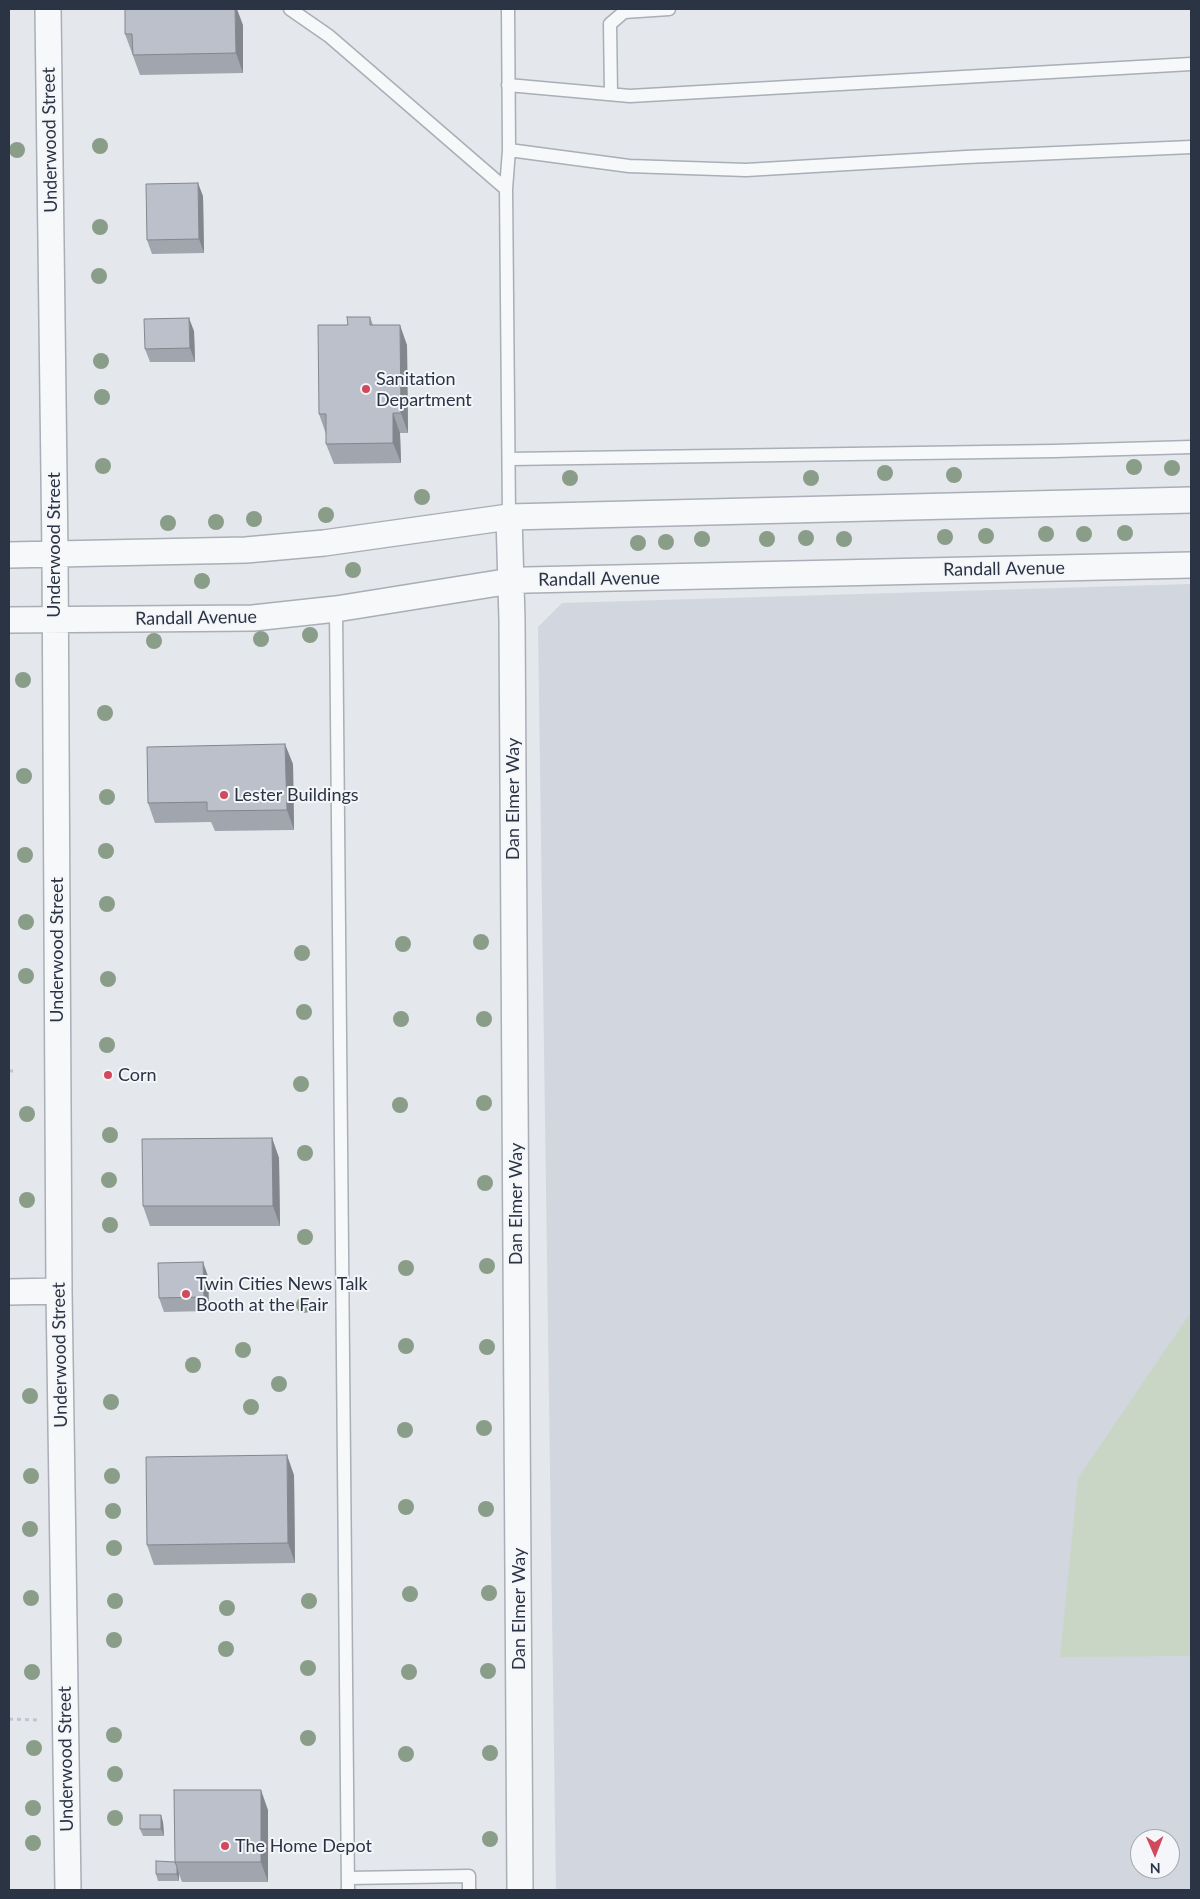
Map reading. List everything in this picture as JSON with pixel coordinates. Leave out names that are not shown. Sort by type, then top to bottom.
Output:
[{"type":"street","name":"Underwood Street","points":[[48,9],[55,554],[58,1291],[68,1890]]},
{"type":"street","points":[[9,555],[246,550],[324,543],[509,517],[1191,500]]},
{"type":"street","name":"Dan Elmer Way","points":[[509,517],[520,1890]]},
{"type":"street","name":"Randall Avenue","points":[[9,620],[252,618],[336,609],[511,581],[1191,565]]},
{"type":"street","points":[[9,1292],[58,1291]]},
{"type":"lane","points":[[290,9],[329,36],[506,189]]},
{"type":"lane","points":[[508,9],[509,150],[506,189],[509,517]]},
{"type":"lane","points":[[611,94],[610,24],[624,12],[669,9]]},
{"type":"lane","points":[[508,85],[611,94],[650,94],[1191,64]]},
{"type":"lane","points":[[509,150],[629,166],[746,170],[984,156],[1191,147]]},
{"type":"lane","points":[[509,459],[1054,452],[1191,447]]},
{"type":"lane","points":[[336,609],[348,1884],[469,1876],[469,1890]]},
{"type":"shaded area","points":[[1191,584],[1191,1890],[556,1890],[538,627],[562,603]]},
{"type":"green space","points":[[1191,1312],[1191,1656],[1060,1657],[1078,1478]]},
{"type":"building","points":[[125,9],[235,9],[236,53],[133,55],[132,34],[125,34]]},
{"type":"building","points":[[198,183],[199,239],[147,240],[146,184]]},
{"type":"building","name":"Sanitation Department","points":[[347,317],[370,317],[370,325],[400,325],[401,413],[393,413],[393,443],[326,444],[326,414],[319,414],[318,325],[348,325]]},
{"type":"building","points":[[189,318],[190,348],[145,349],[144,319]]},
{"type":"building","name":"Lester Buildings","points":[[285,744],[287,810],[207,811],[207,802],[148,803],[147,747]]},
{"type":"building","points":[[272,1138],[273,1206],[143,1206],[142,1139]]},
{"type":"building","points":[[203,1262],[204,1297],[159,1298],[158,1263]]},
{"type":"building","points":[[287,1455],[288,1543],[147,1545],[146,1457]]},
{"type":"building","name":"The Home Depot","points":[[174,1790],[261,1790],[261,1862],[175,1862]]},
{"type":"building","points":[[140,1815],[161,1815],[161,1829],[140,1829]]},
{"type":"building","points":[[156,1861],[175,1862],[177,1874],[156,1874]]},
{"type":"place","name":"Sanitation Department","points":[[366,389]]},
{"type":"place","name":"Lester Buildings","points":[[224,795]]},
{"type":"place","name":"Corn","points":[[108,1075]]},
{"type":"place","name":"Twin Cities News Talk Booth at the Fair","points":[[186,1294]]},
{"type":"place","name":"The Home Depot","points":[[225,1846]]}]
